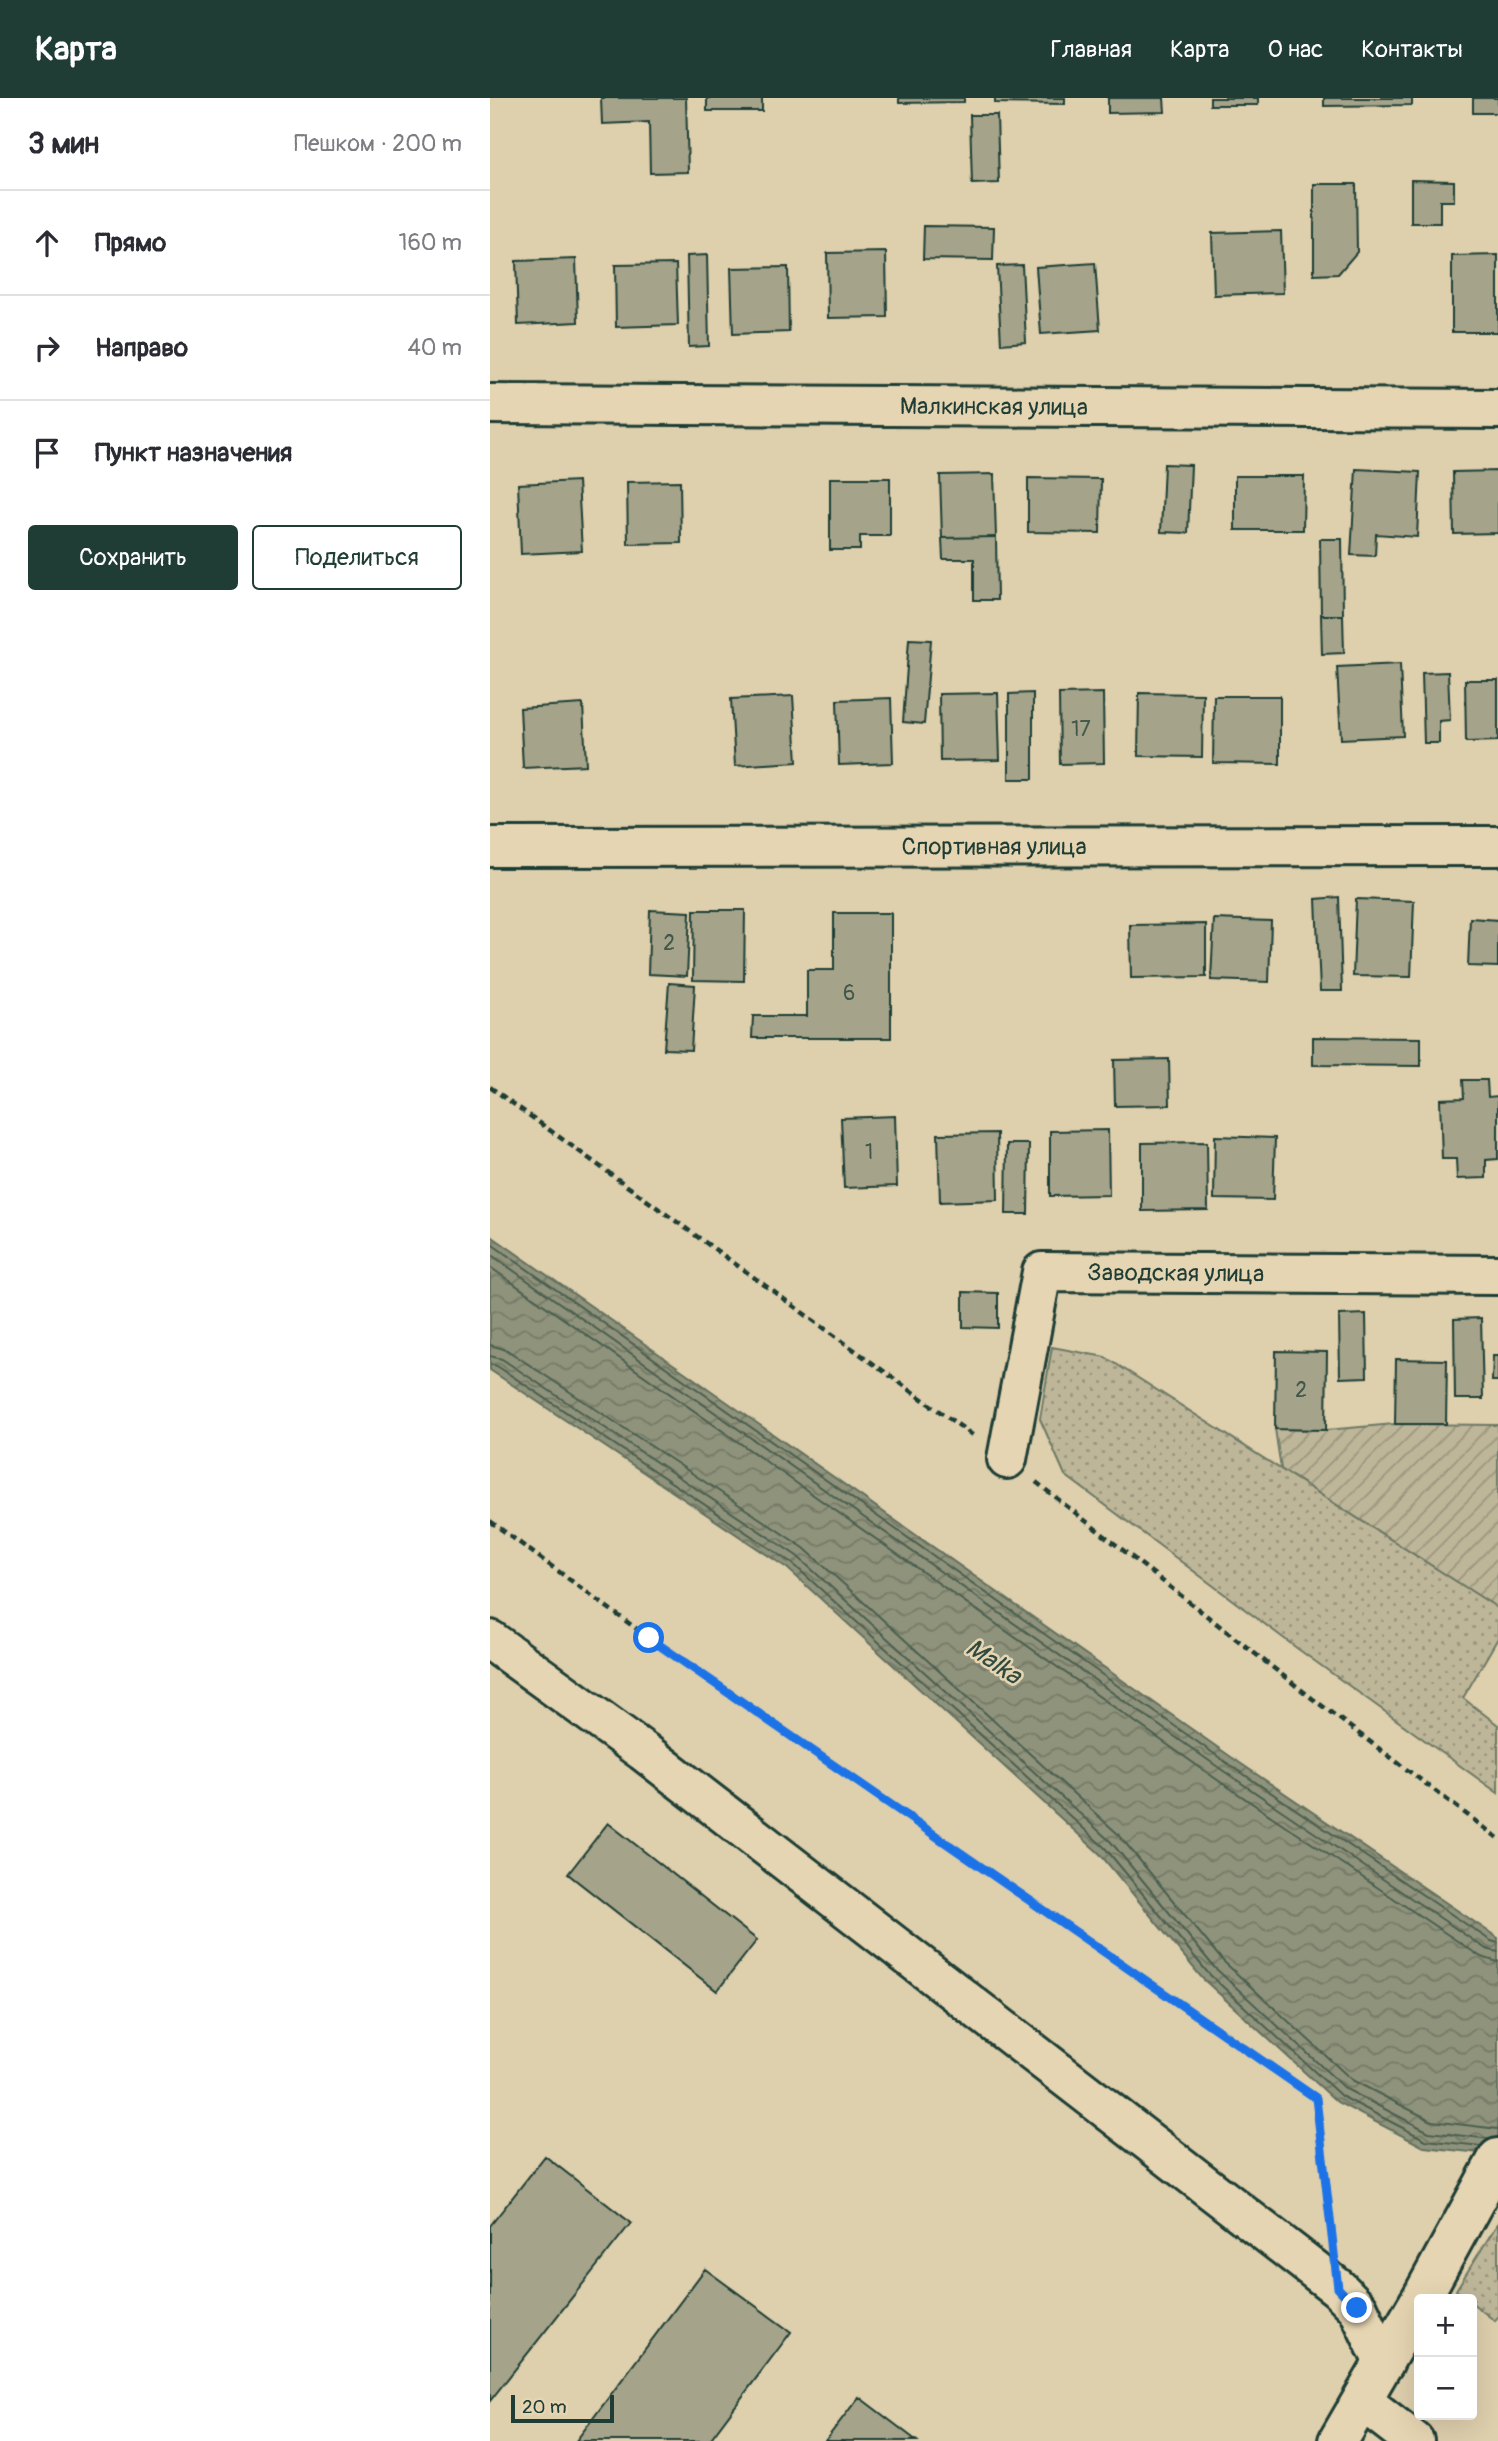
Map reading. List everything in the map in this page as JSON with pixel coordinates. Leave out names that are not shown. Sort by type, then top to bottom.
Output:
[{"type":"street","name":"Малкинская улица","points":[[490,404],[1498,409]]},
{"type":"street","name":"Спортивная улица","points":[[490,847],[1498,846]]},
{"type":"street","name":"Заводская улица","points":[[1007,1460],[1042,1272],[1498,1275]]},
{"type":"street","points":[[490,1640],[643,1751],[1338,2288],[1357,2308],[1384,2363]]},
{"type":"street","points":[[1338,2441],[1425,2292],[1498,2158]]},
{"type":"street","points":[[1362,2401],[1415,2441]]},
{"type":"path","points":[[490,1521],[649,1638],[1316,2098],[1338,2288]]},
{"type":"shaded area","points":[[1052,1347],[1105,1357],[1498,1608],[1498,1638],[1463,1698],[1498,1725],[1498,1793],[1298,1649],[1065,1475],[1040,1419]]},
{"type":"shaded area","points":[[1395,1424],[1498,1425],[1498,1608],[1281,1469],[1275,1429],[1326,1430]]},
{"type":"shaded area","points":[[1498,2223],[1498,2316],[1495,2321],[1477,2307],[1477,2294],[1461,2294],[1456,2290]]},
{"type":"water","name":"Malka","points":[[490,1235],[1234,1759],[1498,1938],[1498,2155],[1424,2147],[1337,2102],[1202,1978],[1100,1854],[787,1568],[490,1370]]},
{"type":"building","points":[[601,98],[686,98],[688,172],[650,173],[649,122],[602,124]]},
{"type":"building","points":[[707,98],[762,98],[762,111],[707,111]]},
{"type":"building","points":[[899,98],[964,98],[964,102],[899,103]]},
{"type":"building","points":[[995,98],[1065,98],[1065,104],[995,103]]},
{"type":"building","points":[[1108,98],[1164,98],[1165,112],[1108,113]]},
{"type":"building","points":[[1210,98],[1258,98],[1258,105],[1210,105]]},
{"type":"building","points":[[1324,98],[1412,98],[1412,105],[1324,106]]},
{"type":"building","points":[[1473,98],[1498,98],[1498,113],[1473,113]]},
{"type":"building","points":[[970,115],[997,115],[999,183],[972,184]]},
{"type":"building","points":[[1411,180],[1454,181],[1454,201],[1440,201],[1440,223],[1411,223]]},
{"type":"building","points":[[1314,184],[1356,184],[1357,252],[1338,274],[1314,275]]},
{"type":"building","points":[[924,226],[994,227],[993,260],[923,259]]},
{"type":"building","points":[[1281,231],[1283,293],[1214,295],[1212,233]]},
{"type":"building","points":[[886,252],[887,317],[828,318],[827,253]]},
{"type":"building","points":[[707,255],[709,346],[689,347],[687,256]]},
{"type":"building","points":[[1498,255],[1498,332],[1452,332],[1452,256]]},
{"type":"building","points":[[576,259],[578,322],[518,325],[516,261]]},
{"type":"building","points":[[1095,263],[1100,330],[1041,334],[1036,267]]},
{"type":"building","points":[[676,264],[678,325],[616,327],[615,265]]},
{"type":"building","points":[[1022,265],[1026,342],[1001,344],[997,266]]},
{"type":"building","points":[[788,267],[789,332],[733,334],[731,268]]},
{"type":"building","points":[[1164,464],[1191,465],[1188,533],[1161,532]]},
{"type":"building","points":[[1356,469],[1420,472],[1417,537],[1376,534],[1375,556],[1351,555]]},
{"type":"building","points":[[1498,471],[1498,533],[1454,534],[1453,472]]},
{"type":"building","points":[[994,474],[996,537],[942,538],[940,475]]},
{"type":"building","points":[[1235,476],[1304,476],[1303,530],[1235,530]]},
{"type":"building","points":[[830,478],[890,478],[890,536],[860,536],[860,550],[830,550]]},
{"type":"building","points":[[1028,478],[1101,479],[1100,533],[1028,532]]},
{"type":"building","points":[[578,481],[582,551],[521,554],[518,484]]},
{"type":"building","points":[[680,481],[681,543],[628,544],[627,482]]},
{"type":"building","points":[[996,537],[997,600],[974,600],[974,559],[943,559],[942,538]]},
{"type":"building","points":[[1320,539],[1342,539],[1343,615],[1321,615]]},
{"type":"building","points":[[1321,615],[1343,615],[1344,653],[1322,654]]},
{"type":"building","points":[[909,639],[931,640],[924,724],[903,722]]},
{"type":"building","points":[[1400,664],[1403,736],[1341,739],[1337,667]]},
{"type":"building","points":[[1448,672],[1450,720],[1439,721],[1439,743],[1424,743],[1422,673]]},
{"type":"building","points":[[1465,680],[1498,680],[1498,741],[1466,742]]},
{"type":"building","points":[[998,693],[1000,760],[940,761],[939,694]]},
{"type":"building","points":[[1033,693],[1033,779],[1009,779],[1009,694]]},
{"type":"building","points":[[1103,693],[1104,763],[1060,764],[1059,694]]},
{"type":"building","points":[[1139,693],[1203,694],[1202,757],[1138,756]]},
{"type":"building","points":[[793,696],[797,762],[735,766],[731,699]]},
{"type":"building","points":[[1214,696],[1280,696],[1280,764],[1213,763]]},
{"type":"building","points":[[891,698],[893,763],[839,765],[837,700]]},
{"type":"building","points":[[583,704],[586,765],[523,768],[520,708]]},
{"type":"building","points":[[1339,897],[1342,991],[1320,991],[1316,899]]},
{"type":"building","points":[[1356,899],[1414,901],[1411,977],[1353,976]]},
{"type":"building","points":[[650,910],[690,912],[687,976],[648,974]]},
{"type":"building","points":[[694,910],[745,910],[744,981],[693,980]]},
{"type":"building","points":[[834,913],[891,913],[891,1038],[752,1038],[753,1016],[807,1016],[807,970],[834,970]]},
{"type":"building","points":[[1470,918],[1498,920],[1498,967],[1468,966]]},
{"type":"building","points":[[1214,919],[1271,921],[1269,982],[1211,980]]},
{"type":"building","points":[[1206,924],[1206,977],[1131,978],[1130,925]]},
{"type":"building","points":[[669,983],[695,985],[691,1050],[664,1049]]},
{"type":"building","points":[[1313,1037],[1421,1038],[1421,1066],[1313,1065]]},
{"type":"building","points":[[1169,1059],[1170,1105],[1115,1106],[1114,1060]]},
{"type":"building","points":[[1463,1080],[1487,1080],[1488,1097],[1498,1096],[1498,1159],[1486,1160],[1486,1178],[1457,1179],[1456,1159],[1442,1159],[1440,1099],[1464,1098]]},
{"type":"building","points":[[895,1116],[897,1186],[844,1188],[841,1118]]},
{"type":"building","points":[[1108,1130],[1109,1195],[1050,1196],[1050,1131]]},
{"type":"building","points":[[997,1133],[998,1200],[940,1202],[938,1134]]},
{"type":"building","points":[[1215,1136],[1275,1138],[1273,1200],[1214,1199]]},
{"type":"building","points":[[1207,1142],[1208,1210],[1142,1211],[1142,1143]]},
{"type":"building","points":[[1007,1144],[1029,1144],[1028,1214],[1006,1214]]},
{"type":"building","points":[[963,1292],[998,1293],[998,1328],[963,1327]]},
{"type":"building","points":[[1366,1314],[1367,1377],[1340,1378],[1339,1315]]},
{"type":"building","points":[[1481,1318],[1483,1399],[1455,1399],[1454,1319]]},
{"type":"building","points":[[1276,1351],[1327,1352],[1326,1430],[1275,1429]]},
{"type":"building","points":[[1493,1356],[1498,1356],[1498,1381],[1492,1381]]},
{"type":"building","points":[[1396,1359],[1447,1360],[1446,1424],[1395,1424]]},
{"type":"building","points":[[608,1823],[757,1940],[717,1991],[568,1874]]},
{"type":"building","points":[[545,2156],[631,2223],[490,2401],[490,2226]]},
{"type":"building","points":[[705,2269],[791,2332],[709,2441],[576,2441]]},
{"type":"building","points":[[859,2397],[917,2441],[825,2441]]},
{"type":"route","points":[[649,1638],[1316,2098],[1338,2288],[1357,2308]]}]
